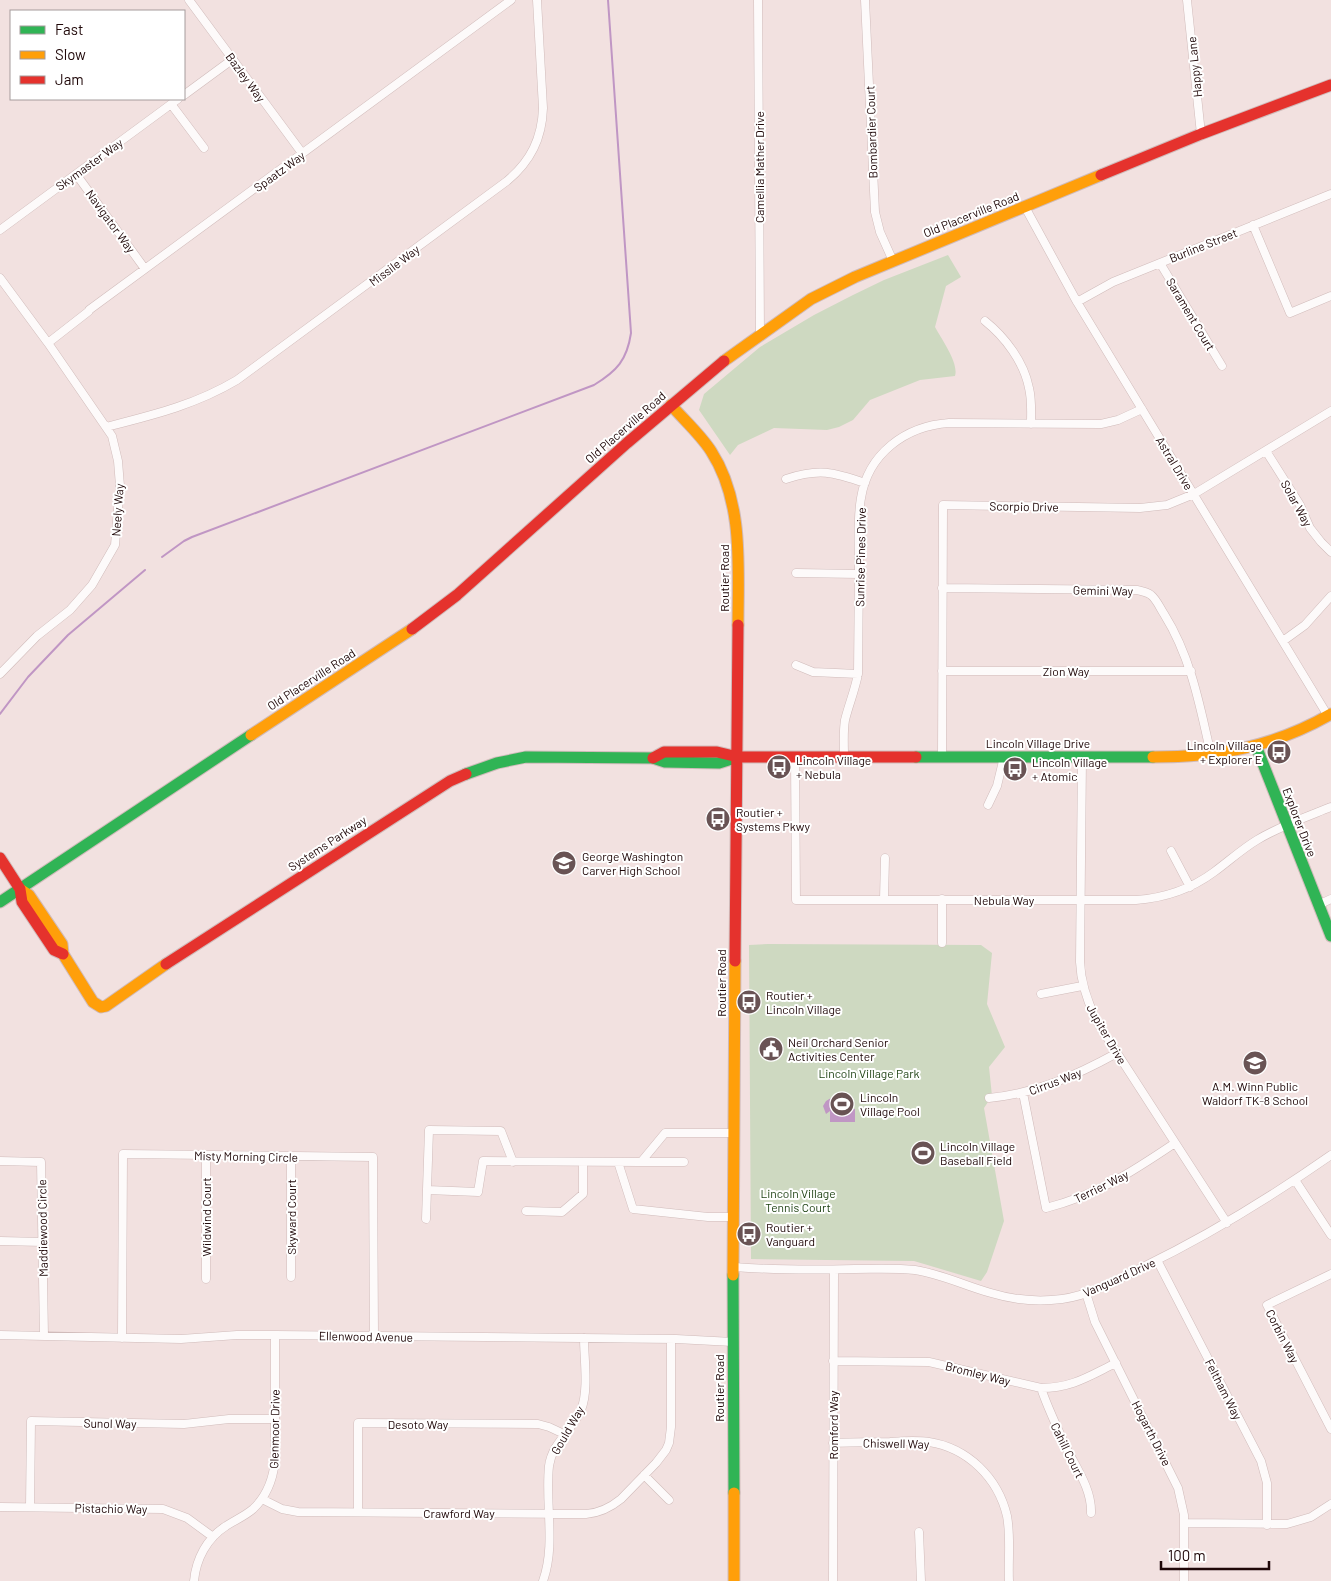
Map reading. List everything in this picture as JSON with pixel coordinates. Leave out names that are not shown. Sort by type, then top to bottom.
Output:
[{"type":"street","name":"Bazley Way","points":[[190,0],[302,154]]},
{"type":"street","name":"Spaatz Way","points":[[48,343],[145,268],[511,0]]},
{"type":"street","name":"Missile Way","points":[[106,427],[183,406],[204,398],[237,380],[507,181],[523,166],[536,145],[543,121],[536,0]]},
{"type":"street","name":"Camellia Mather Drive","points":[[758,0],[760,334]]},
{"type":"street","name":"Bombardier Court","points":[[865,0],[875,212],[880,232],[893,260]]},
{"type":"street","name":"Happy Lane","points":[[1187,0],[1201,134]]},
{"type":"street","points":[[185,94],[233,59]]},
{"type":"street","name":"Old Placerville Road","points":[[0,902],[427,619],[457,595],[717,366],[811,299],[893,260],[1025,208],[1201,134],[1331,86]]},
{"type":"street","name":"Skymaster Way","points":[[0,230],[177,100]]},
{"type":"street","points":[[171,104],[204,148]]},
{"type":"street","name":"Navigator Way","points":[[76,174],[145,268]]},
{"type":"street","name":"Burline Street","points":[[1077,302],[1105,286],[1331,194]]},
{"type":"street","name":"Astral Drive","points":[[1025,208],[1077,302],[1330,715]]},
{"type":"street","points":[[1253,225],[1290,313],[1331,296]]},
{"type":"street","name":"Sarament Court","points":[[1160,263],[1222,366]]},
{"type":"street","name":"Neely Way","points":[[0,278],[48,343],[112,436],[118,461],[120,486],[115,545],[92,585],[70,610],[37,636],[0,674]]},
{"type":"street","points":[[985,321],[1006,341],[1025,374],[1030,396],[1031,424]]},
{"type":"street","name":"Routier Road","points":[[671,405],[703,440],[715,457],[724,477],[733,508],[738,552],[733,1342],[734,1581]]},
{"type":"street","name":"Sunrise Pines Drive","points":[[844,756],[845,721],[856,688],[858,674],[860,504],[865,483],[875,462],[885,450],[897,440],[918,429],[933,424],[1101,424],[1118,420],[1142,409]]},
{"type":"street","name":"Scorpio Drive","points":[[942,756],[943,505],[1149,508],[1176,502],[1194,494],[1331,411]]},
{"type":"street","name":"Solar Way","points":[[1266,451],[1300,505],[1310,528],[1331,552]]},
{"type":"street","points":[[786,479],[810,472],[822,472],[865,483]]},
{"type":"street","points":[[796,573],[859,574]]},
{"type":"street","name":"Gemini Way","points":[[942,588],[1145,591],[1157,601],[1170,623],[1191,671],[1198,693],[1211,755]]},
{"type":"street","points":[[1283,641],[1305,625],[1331,596]]},
{"type":"street","points":[[796,665],[813,672],[858,674]]},
{"type":"street","name":"Zion Way","points":[[942,671],[1191,671]]},
{"type":"street","name":"Lincoln Village Drive","points":[[738,757],[1167,757],[1211,755],[1256,746],[1296,732],[1330,715]]},
{"type":"street","name":"Explorer Drive","points":[[1256,746],[1331,936]]},
{"type":"street","name":"Systems Parkway","points":[[0,858],[20,888],[29,894],[62,944],[63,954],[93,1002],[101,1007],[106,1006],[160,966],[284,886],[450,781],[476,769],[507,760],[526,757],[653,758],[665,762],[719,763],[738,757]]},
{"type":"street","name":"Nebula Way","points":[[795,757],[796,900],[1145,899],[1172,894],[1190,887],[1209,876],[1258,839],[1331,807]]},
{"type":"street","points":[[988,805],[997,786],[1004,757]]},
{"type":"street","name":"Jupiter Drive","points":[[1082,757],[1080,900],[1082,986],[1090,1009],[1227,1223]]},
{"type":"street","points":[[1171,850],[1190,887]]},
{"type":"street","points":[[884,899],[885,858]]},
{"type":"street","points":[[942,899],[942,943]]},
{"type":"street","points":[[1318,905],[1331,899]]},
{"type":"street","points":[[1041,994],[1082,986]]},
{"type":"street","name":"Cirrus Way","points":[[989,1098],[1023,1093],[1055,1083],[1117,1053]]},
{"type":"street","name":"Terrier Way","points":[[1023,1093],[1046,1208],[1078,1199],[1106,1186],[1140,1167],[1175,1143]]},
{"type":"street","points":[[426,1219],[429,1130],[501,1131],[513,1162]]},
{"type":"street","points":[[642,1162],[665,1133],[734,1133]]},
{"type":"street","name":"Misty Morning Circle","points":[[122,1338],[123,1154],[373,1158],[374,1336]]},
{"type":"street","name":"Wildwind Court","points":[[206,1155],[206,1279]]},
{"type":"street","name":"Vanguard Drive","points":[[734,1267],[834,1270],[904,1269],[928,1272],[992,1294],[1025,1300],[1052,1300],[1086,1293],[1158,1260],[1227,1223],[1331,1155]]},
{"type":"street","name":"Skyward Court","points":[[291,1156],[291,1277]]},
{"type":"street","name":"Maddiewood Circle","points":[[0,1161],[41,1162],[44,1336]]},
{"type":"street","points":[[427,1190],[478,1192],[483,1161],[684,1162]]},
{"type":"street","points":[[526,1211],[562,1212],[583,1194],[583,1162]]},
{"type":"street","points":[[618,1162],[633,1209],[708,1217],[734,1217]]},
{"type":"street","points":[[1295,1180],[1331,1235]]},
{"type":"street","points":[[0,1241],[43,1242]]},
{"type":"street","name":"Feltham Way","points":[[1158,1260],[1261,1461],[1267,1483],[1267,1524]]},
{"type":"street","name":"Romford Way","points":[[833,1581],[834,1270]]},
{"type":"street","name":"Corbin Way","points":[[1331,1274],[1267,1305],[1331,1429]]},
{"type":"street","name":"Hogarth Drive","points":[[1086,1293],[1095,1322],[1175,1479],[1181,1496],[1184,1523],[1184,1581]]},
{"type":"street","name":"Ellenwood Avenue","points":[[0,1335],[181,1339],[237,1335],[671,1338],[733,1342]]},
{"type":"street","name":"Glenmoor Drive","points":[[194,1581],[200,1555],[213,1537],[247,1513],[262,1499],[270,1484],[274,1469],[275,1335]]},
{"type":"street","name":"Gould Way","points":[[543,1581],[548,1565],[549,1468],[553,1452],[574,1422],[584,1401],[584,1338]]},
{"type":"street","name":"Crawford Way","points":[[262,1499],[290,1511],[586,1514],[601,1511],[615,1504],[662,1457],[669,1443],[671,1338]]},
{"type":"street","name":"Bromley Way","points":[[834,1361],[929,1362],[1041,1388],[1055,1388],[1072,1384],[1116,1363]]},
{"type":"street","name":"Cahill Court","points":[[1041,1388],[1052,1417],[1088,1491],[1091,1514]]},
{"type":"street","name":"Sunol Way","points":[[30,1507],[31,1421],[184,1424],[229,1419],[275,1418]]},
{"type":"street","name":"Desoto Way","points":[[358,1512],[358,1424],[538,1424],[564,1434]]},
{"type":"street","name":"Chiswell Way","points":[[833,1443],[931,1442],[954,1450],[974,1462],[991,1480],[1002,1502],[1008,1525],[1009,1581]]},
{"type":"street","points":[[644,1475],[670,1500]]},
{"type":"street","points":[[1184,1523],[1288,1524],[1304,1521],[1331,1504]]},
{"type":"street","name":"Pistachio Way","points":[[0,1507],[163,1509],[188,1518],[213,1537]]},
{"type":"street","points":[[919,1532],[921,1581]]},
{"type":"green space","points":[[948,255],[961,277],[946,286],[935,327],[955,365],[955,376],[920,380],[870,400],[853,420],[839,427],[827,430],[774,428],[738,445],[730,455],[699,410],[704,394],[760,347],[814,315],[884,280]]},
{"type":"green space","name":"Lincoln Village Park","points":[[749,945],[981,945],[992,953],[987,1004],[1005,1047],[989,1067],[992,1096],[984,1108],[1004,1221],[987,1272],[981,1281],[914,1261],[751,1259]]},
{"type":"shaded area","points":[[831,1098],[837,1098],[838,1108],[855,1109],[855,1122],[830,1122],[830,1111],[826,1114],[823,1106]]},
{"type":"waterway","points":[[162,557],[192,537],[594,385],[609,375],[620,364],[627,351],[631,333],[608,0]]},
{"type":"waterway","points":[[0,714],[28,677],[68,635],[145,570]]},
{"type":"traffic: fast","points":[[0,902],[251,735]]},
{"type":"traffic: fast","points":[[1256,746],[1331,936]]},
{"type":"traffic: fast","points":[[466,774],[497,763],[526,757],[653,758],[665,762],[719,763],[738,757]]},
{"type":"traffic: fast","points":[[916,757],[1153,757]]},
{"type":"traffic: fast","points":[[733,1275],[734,1493]]},
{"type":"traffic: slow","points":[[724,361],[811,299],[855,277],[1101,175]]},
{"type":"traffic: slow","points":[[671,405],[707,445],[722,471],[729,492],[737,535],[738,625]]},
{"type":"traffic: slow","points":[[251,735],[412,629]]},
{"type":"traffic: slow","points":[[1153,757],[1200,755],[1245,748],[1288,735],[1331,714]]},
{"type":"traffic: slow","points":[[20,889],[29,895],[62,944],[63,954],[93,1002],[101,1007],[106,1006],[166,964]]},
{"type":"traffic: slow","points":[[733,1275],[735,961]]},
{"type":"traffic: slow","points":[[734,1493],[734,1581]]},
{"type":"traffic: jam","points":[[1101,175],[1201,134],[1331,85]]},
{"type":"traffic: jam","points":[[412,629],[457,595],[627,443],[724,361]]},
{"type":"traffic: jam","points":[[735,961],[738,625]]},
{"type":"traffic: jam","points":[[653,758],[664,752],[717,752],[738,757],[916,757]]},
{"type":"traffic: jam","points":[[166,964],[450,781],[466,774]]},
{"type":"traffic: jam","points":[[0,858],[20,889],[22,902],[54,950],[63,954]]},
{"type":"place","name":"Lincoln Village + Explorer E","points":[[1279,752]]},
{"type":"place","name":"Lincoln Village + Nebula","points":[[779,767]]},
{"type":"place","name":"Lincoln Village + Atomic","points":[[1015,769]]},
{"type":"place","name":"Routier + Systems Pkwy","points":[[718,819]]},
{"type":"place","name":"George Washington Carver High School","points":[[564,863]]},
{"type":"place","name":"Routier + Lincoln Village","points":[[749,1002]]},
{"type":"place","name":"Neil Orchard Senior Activities Center","points":[[771,1049]]},
{"type":"place","name":"A.M. Winn Public Waldorf TK-8 School","points":[[1255,1063]]},
{"type":"place","name":"Lincoln Village Pool","points":[[842,1104]]},
{"type":"place","name":"Lincoln Village Baseball Field","points":[[923,1153]]},
{"type":"place","name":"Routier + Vanguard","points":[[749,1234]]},
{"type":"park label","name":"Lincoln Village Tennis Court","points":[[798,1200]]}]
